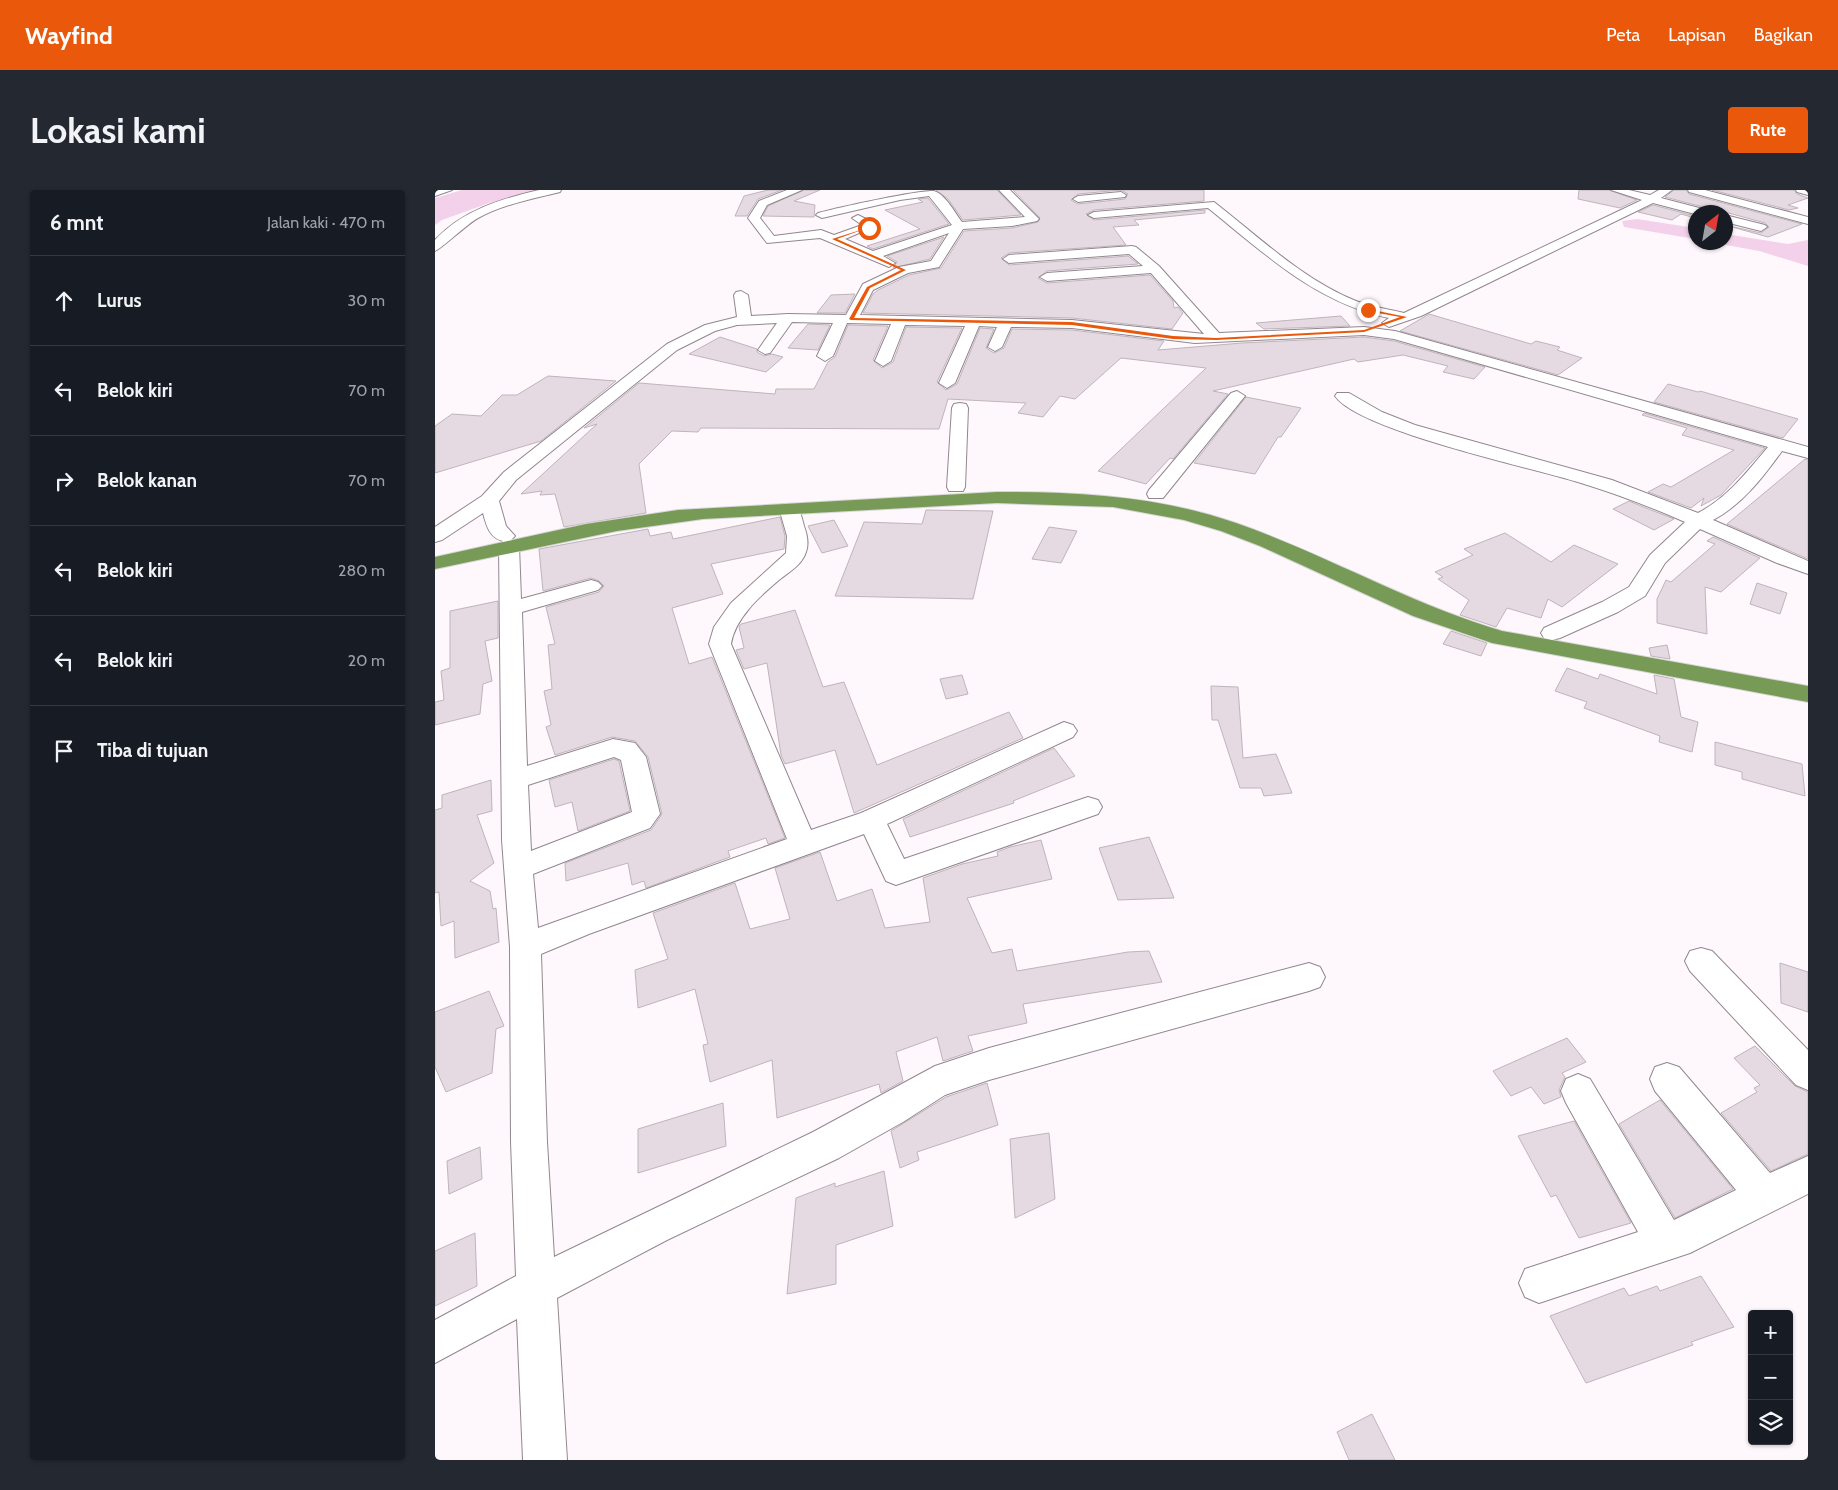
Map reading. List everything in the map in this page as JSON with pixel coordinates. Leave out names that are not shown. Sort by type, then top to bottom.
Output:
[{"type":"highway","points":[[435,550],[583,530],[653,513],[685,501],[956,487],[1053,486],[1156,494],[1251,526],[1470,615],[1505,625],[1808,677]]},
{"type":"highway","points":[[653,513],[789,508],[976,497],[1061,499],[1159,508],[1222,526],[1317,563],[1412,609],[1465,629],[1500,638],[1808,694]]},
{"type":"highway","points":[[435,563],[507,541]]},
{"type":"street","points":[[435,193],[447,190]]},
{"type":"street","points":[[435,246],[443,237],[471,216],[526,197],[556,190]]},
{"type":"street","points":[[797,190],[763,203],[754,218],[771,240],[821,234],[874,255],[904,270]]},
{"type":"street","points":[[874,255],[959,226],[1005,224],[1033,219],[1004,190]]},
{"type":"street","points":[[1616,190],[1688,208]]},
{"type":"street","points":[[1364,331],[1415,313],[1652,199],[1667,190]]},
{"type":"street","points":[[1693,190],[1808,221]]},
{"type":"street","points":[[1801,190],[1808,192]]},
{"type":"street","points":[[822,215],[856,213],[928,191],[952,215],[959,226]]},
{"type":"street","points":[[1074,194],[1137,193]]},
{"type":"street","points":[[1074,194],[1106,226]]},
{"type":"street","points":[[1200,195],[1277,257],[1342,300],[1368,310],[1415,313]]},
{"type":"street","points":[[834,239],[872,225],[842,201]]},
{"type":"street","points":[[1094,215],[1211,204]]},
{"type":"street","points":[[1733,220],[1761,227]]},
{"type":"street","points":[[825,356],[846,319],[868,288],[904,270],[935,264],[943,256],[959,226]]},
{"type":"street","points":[[1119,238],[1154,269],[1216,339]]},
{"type":"street","points":[[1009,259],[1132,250]]},
{"type":"street","points":[[1047,277],[1154,269]]},
{"type":"street","points":[[741,295],[745,320]]},
{"type":"street","points":[[765,350],[788,318]]},
{"type":"street","points":[[435,536],[489,500],[510,476],[672,347],[710,328],[745,320],[788,318],[900,319],[1081,324],[1173,338],[1216,339],[1364,331],[1427,342],[1808,453]]},
{"type":"street","points":[[883,361],[900,319]]},
{"type":"street","points":[[947,383],[974,321]]},
{"type":"street","points":[[995,347],[1006,322]]},
{"type":"street","points":[[1156,494],[1237,396]]},
{"type":"street","points":[[1343,396],[1368,413],[1422,434],[1621,489],[1655,502],[1774,556],[1808,568]]},
{"type":"street","points":[[956,487],[960,408]]},
{"type":"street","points":[[1552,634],[1610,608],[1637,591],[1657,559],[1697,522],[1716,511],[1749,482],[1779,444]]},
{"type":"street","points":[[489,500],[497,528],[507,541],[511,608],[519,868],[525,947],[529,1142],[545,1460]]},
{"type":"street","points":[[789,508],[796,528],[796,553],[788,563],[753,592],[724,628],[720,644],[803,845]]},
{"type":"street","points":[[511,608],[591,586]]},
{"type":"street","points":[[525,947],[578,925],[871,820],[1064,731]]},
{"type":"street","points":[[516,779],[613,748],[626,749],[633,757],[646,814],[640,821],[519,868]]},
{"type":"street","points":[[871,820],[896,873],[1088,807]]},
{"type":"street","points":[[1701,962],[1808,1074]]},
{"type":"street","points":[[435,1342],[536,1286],[654,1227],[818,1149],[891,1110],[935,1082],[989,1064],[1309,978]]},
{"type":"street","points":[[1667,1079],[1765,1196]]},
{"type":"street","points":[[1579,1091],[1665,1242]]},
{"type":"street","points":[[1539,1283],[1689,1234],[1808,1174]]},
{"type":"shaded area","points":[[462,190],[538,190],[489,203],[442,220],[435,225],[435,198]]},
{"type":"shaded area","points":[[1637,219],[1688,227],[1688,238],[1624,227],[1622,221]]},
{"type":"shaded area","points":[[1733,235],[1788,244],[1808,240],[1808,266],[1759,251],[1733,246]]},
{"type":"building","points":[[768,190],[782,190],[758,199],[747,216],[735,216],[744,196]]},
{"type":"building","points":[[804,190],[820,190],[794,201],[815,205],[814,217],[763,216],[768,206]]},
{"type":"building","points":[[936,190],[997,190],[1021,215],[963,220],[948,199]]},
{"type":"building","points":[[1013,190],[1121,190],[1204,190],[1204,201],[1094,210],[1086,214],[1094,220],[1205,210],[1205,213],[1134,220],[1139,225],[1113,227],[1126,245],[1009,253],[1001,258],[1009,265],[1128,256],[1138,264],[1047,271],[1038,278],[1047,283],[1150,275],[1173,301],[1174,308],[1178,307],[1183,313],[1172,329],[1072,318],[863,313],[873,294],[878,290],[909,275],[941,268],[964,231],[1012,228],[1038,222],[1040,218]],"holes":[[[1121,190],[1128,194],[1125,199],[1078,204],[1071,200],[1078,194]]]},
{"type":"building","points":[[1579,190],[1609,190],[1637,200],[1620,208],[1578,199]]},
{"type":"building","points":[[1674,190],[1686,190],[1689,194],[1730,205],[1696,205],[1665,197]]},
{"type":"building","points":[[1712,190],[1794,190],[1797,194],[1808,198],[1788,205],[1798,208],[1789,210]]},
{"type":"building","points":[[928,198],[949,224],[873,249],[867,246],[920,229],[885,210],[923,202],[918,199]]},
{"type":"building","points":[[1653,205],[1688,214],[1688,216],[1681,214],[1672,220],[1638,212]]},
{"type":"building","points":[[1733,206],[1802,224],[1768,237],[1733,227],[1761,233],[1769,227],[1765,223],[1733,214]]},
{"type":"building","points":[[944,237],[930,259],[893,268],[897,262],[887,256]]},
{"type":"building","points":[[855,294],[845,313],[817,313],[831,295]]},
{"type":"building","points":[[1429,314],[1531,344],[1536,341],[1560,347],[1557,350],[1582,358],[1558,375],[1400,331]]},
{"type":"building","points":[[1341,316],[1350,326],[1264,329],[1256,323]]},
{"type":"building","points":[[808,324],[830,325],[818,350],[788,348]]},
{"type":"building","points":[[848,325],[888,326],[873,360],[882,368],[893,362],[906,327],[962,328],[937,382],[946,390],[957,384],[980,328],[994,329],[986,348],[994,353],[1004,348],[1012,329],[1072,330],[1164,341],[1158,350],[1242,343],[1364,337],[1394,341],[1485,367],[1474,379],[1443,372],[1448,366],[1403,355],[1358,362],[1354,359],[1213,391],[1228,394],[1173,459],[1170,458],[1146,484],[1098,471],[1206,368],[1121,358],[1075,399],[1060,396],[1043,417],[1018,413],[1026,403],[948,399],[939,429],[701,428],[698,432],[672,431],[639,464],[646,513],[564,527],[555,494],[540,495],[542,491],[521,494],[597,424],[584,428],[639,383],[775,394],[776,389],[814,389],[828,362],[835,357]]},
{"type":"building","points":[[720,337],[757,349],[757,352],[764,356],[772,354],[783,357],[766,372],[689,354]]},
{"type":"building","points":[[548,376],[616,381],[541,441],[435,473],[435,426],[452,414],[481,416],[502,395],[517,395]]},
{"type":"building","points":[[1668,384],[1700,391],[1798,419],[1783,438],[1654,402]]},
{"type":"building","points":[[1246,397],[1301,408],[1281,437],[1278,437],[1255,474],[1194,463]]},
{"type":"building","points":[[1644,413],[1765,448],[1721,495],[1701,506],[1704,498],[1691,508],[1648,492],[1663,484],[1671,487],[1734,450],[1682,435],[1687,428],[1642,415]]},
{"type":"building","points":[[1805,459],[1808,460],[1808,559],[1727,524]]},
{"type":"building","points":[[1629,501],[1674,519],[1654,530],[1613,509]]},
{"type":"building","points":[[926,510],[993,511],[973,599],[835,596],[864,522],[922,524]]},
{"type":"building","points":[[780,517],[785,536],[784,549],[711,564],[723,594],[672,608],[689,664],[712,657],[785,838],[768,844],[766,838],[728,851],[730,857],[646,888],[644,881],[632,885],[628,863],[566,881],[565,863],[651,830],[662,814],[648,757],[635,741],[612,737],[555,755],[546,727],[551,725],[544,691],[552,689],[548,645],[555,644],[546,607],[599,592],[604,586],[599,581],[591,578],[543,591],[539,549],[648,529],[650,536],[671,532],[673,539]]},
{"type":"building","points":[[834,520],[848,546],[822,553],[808,526]]},
{"type":"building","points":[[1049,527],[1077,531],[1061,563],[1032,559]]},
{"type":"building","points":[[1505,533],[1551,562],[1574,545],[1618,564],[1562,607],[1548,599],[1541,618],[1507,608],[1496,627],[1460,615],[1469,600],[1438,579],[1443,577],[1435,572],[1473,555],[1464,549]]},
{"type":"building","points":[[1713,537],[1760,558],[1721,592],[1705,587],[1707,634],[1657,623],[1657,599],[1666,580],[1671,582],[1715,544],[1707,541]]},
{"type":"building","points":[[1757,583],[1787,593],[1780,614],[1750,604]]},
{"type":"building","points":[[498,601],[498,638],[485,641],[492,681],[483,684],[480,714],[435,725],[435,702],[444,700],[441,671],[450,668],[450,611]]},
{"type":"building","points":[[795,610],[823,687],[844,682],[877,765],[1009,712],[1023,738],[854,813],[835,750],[785,764],[781,755],[767,663],[744,669],[736,650],[744,648],[739,627],[741,624]]},
{"type":"building","points":[[1451,631],[1487,643],[1481,656],[1443,644]]},
{"type":"building","points":[[1667,645],[1670,659],[1651,656],[1649,648]]},
{"type":"building","points":[[1567,668],[1598,679],[1600,674],[1657,694],[1654,675],[1674,679],[1681,717],[1698,722],[1692,752],[1659,742],[1660,736],[1584,708],[1587,702],[1555,691]]},
{"type":"building","points":[[962,675],[968,694],[946,699],[940,679]]},
{"type":"building","points":[[1211,686],[1238,687],[1243,758],[1276,754],[1292,793],[1264,796],[1261,788],[1240,788],[1218,720],[1212,720]]},
{"type":"building","points":[[1715,742],[1802,764],[1805,796],[1742,779],[1742,772],[1715,765]]},
{"type":"building","points":[[1054,748],[1075,776],[1013,801],[1014,803],[910,837],[903,819]]},
{"type":"building","points":[[614,759],[619,761],[630,811],[578,831],[572,802],[555,807],[549,780]]},
{"type":"building","points":[[491,780],[492,811],[477,815],[494,863],[470,881],[490,891],[493,909],[496,908],[499,942],[455,958],[454,921],[441,926],[439,892],[435,893],[435,810],[442,808],[442,795]]},
{"type":"building","points":[[1149,837],[1174,898],[1118,900],[1099,848]]},
{"type":"building","points":[[1041,840],[1052,879],[967,898],[992,953],[1012,949],[1017,971],[1128,952],[1149,951],[1162,982],[1023,1004],[1027,1023],[968,1036],[973,1051],[943,1061],[937,1037],[896,1052],[903,1081],[881,1093],[879,1084],[777,1118],[772,1060],[710,1082],[703,1045],[708,1044],[695,989],[638,1008],[635,970],[668,959],[653,913],[735,883],[750,929],[790,919],[775,868],[820,852],[837,901],[872,889],[885,928],[930,922],[923,878],[962,864],[998,856],[997,852],[1010,847]]},
{"type":"building","points":[[1780,963],[1808,972],[1808,1012],[1781,1003]]},
{"type":"building","points":[[489,991],[504,1026],[496,1029],[492,1073],[446,1092],[435,1067],[435,1012]]},
{"type":"building","points":[[1567,1038],[1586,1062],[1562,1073],[1565,1077],[1559,1090],[1561,1097],[1544,1104],[1531,1087],[1511,1096],[1493,1071]]},
{"type":"building","points":[[1755,1046],[1795,1086],[1808,1092],[1808,1154],[1771,1171],[1721,1113],[1757,1092],[1754,1088],[1760,1085],[1734,1058]]},
{"type":"building","points":[[987,1083],[998,1125],[917,1152],[919,1160],[900,1168],[891,1131],[946,1097]]},
{"type":"building","points":[[1660,1100],[1733,1189],[1675,1218],[1619,1124]]},
{"type":"building","points":[[723,1103],[726,1146],[638,1173],[638,1129]]},
{"type":"building","points":[[1574,1121],[1631,1223],[1579,1238],[1556,1195],[1551,1197],[1518,1136]]},
{"type":"building","points":[[1049,1133],[1055,1199],[1015,1218],[1010,1139]]},
{"type":"building","points":[[480,1147],[482,1179],[449,1194],[447,1161]]},
{"type":"building","points":[[884,1171],[893,1226],[836,1245],[836,1284],[787,1294],[796,1198],[835,1183],[835,1187]]},
{"type":"building","points":[[475,1233],[477,1286],[435,1306],[435,1251]]},
{"type":"building","points":[[1701,1276],[1734,1327],[1691,1342],[1693,1345],[1586,1383],[1550,1316],[1624,1288],[1629,1296],[1657,1286],[1660,1291]]},
{"type":"building","points":[[1372,1414],[1395,1460],[1349,1460],[1337,1432]]},
{"type":"route","points":[[869,228],[834,239],[874,255],[904,270],[868,288],[851,319],[1072,324],[1173,338],[1216,339],[1302,336],[1364,331],[1405,317],[1368,310]]}]
